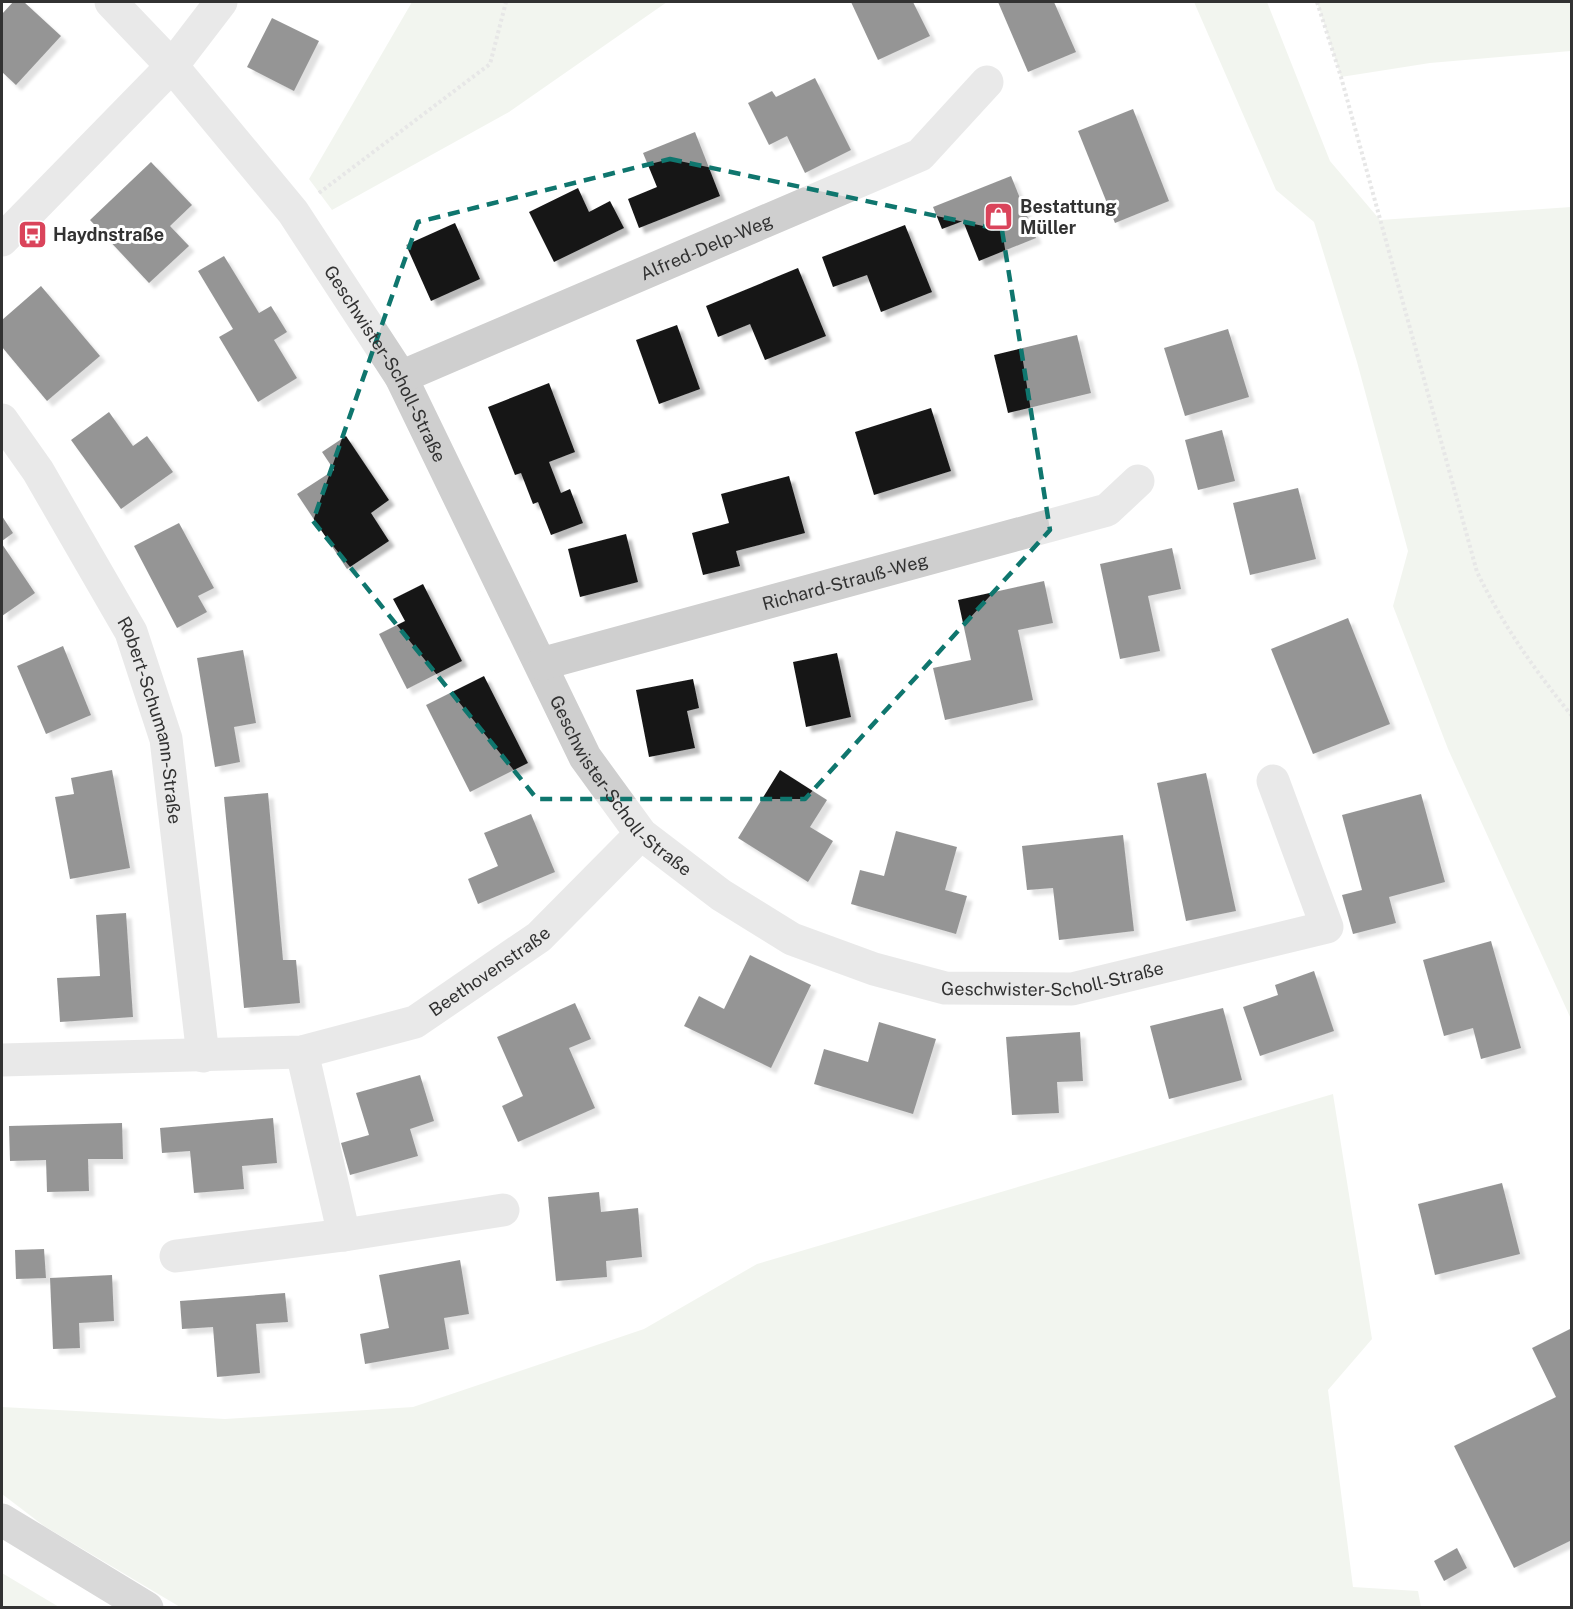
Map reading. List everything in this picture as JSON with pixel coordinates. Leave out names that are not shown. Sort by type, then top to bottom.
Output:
[{"type":"main road","points":[[2,1520],[147,1608]]},
{"type":"street","name":"Geschwister-Scholl-Straße","points":[[111,2],[172,66],[293,212],[401,376],[585,757],[641,834],[721,895],[792,939],[874,969],[945,988],[1072,989],[1327,927],[1273,781]]},
{"type":"street","points":[[2,240],[172,66],[221,2]]},
{"type":"street","name":"Alfred-Delp-Weg","points":[[401,376],[920,155],[987,82]]},
{"type":"street","name":"Robert-Schumann-Straße","points":[[2,420],[38,471],[131,632],[165,739],[203,1056]]},
{"type":"street","name":"Richard-Strauß-Weg","points":[[542,664],[1107,510],[1137,481]]},
{"type":"street","name":"Beethovenstraße","points":[[2,1060],[302,1052],[415,1022],[539,937],[641,834]]},
{"type":"street","points":[[302,1052],[344,1235]]},
{"type":"street","points":[[176,1256],[344,1235],[503,1210]]},
{"type":"path","points":[[293,212],[489,64],[506,2]]},
{"type":"path","points":[[1317,2],[1344,88],[1478,572],[1500,620],[1546,685],[1572,716]]},
{"type":"highlighted area","points":[[670,159],[1002,230],[1050,530],[805,799],[537,799],[313,521],[418,222]]},
{"type":"shaded area","points":[[412,2],[667,2],[509,112],[332,210],[309,179]]},
{"type":"shaded area","points":[[1194,2],[1267,2],[1330,161],[1380,220],[1571,207],[1571,1019],[1448,749],[1393,606],[1408,551],[1357,362],[1314,222],[1276,190]]},
{"type":"shaded area","points":[[1317,2],[1571,2],[1571,51],[1430,63],[1341,77]]},
{"type":"shaded area","points":[[1333,1094],[1372,1339],[1328,1390],[1353,1587],[1418,1591],[1421,1607],[180,1607],[44,1526],[2,1494],[2,1407],[225,1419],[413,1407],[644,1329],[757,1264]]},
{"type":"shaded area","points":[[2,1573],[59,1607],[2,1607]]},
{"type":"building","points":[[13,2],[24,2],[61,36],[16,85],[2,72],[2,14]]},
{"type":"building","points":[[851,2],[913,2],[930,36],[878,60]]},
{"type":"building","points":[[998,2],[1054,2],[1076,52],[1028,72]]},
{"type":"building","points":[[272,18],[319,41],[294,91],[247,67]]},
{"type":"building","points":[[815,78],[851,150],[805,173],[787,136],[769,145],[748,103],[772,91],[776,97]]},
{"type":"building","points":[[1133,109],[1169,201],[1115,223],[1078,131]]},
{"type":"building","points":[[695,132],[720,196],[639,228],[628,199],[657,187],[643,153]]},
{"type":"building","points":[[151,162],[192,205],[170,226],[189,246],[149,283],[90,220]]},
{"type":"building","points":[[1011,176],[1036,238],[979,261],[963,221],[942,229],[933,207]]},
{"type":"building","points":[[578,188],[589,212],[610,201],[624,228],[554,262],[529,212]]},
{"type":"building","points":[[455,223],[480,279],[431,301],[406,245]]},
{"type":"building","points":[[905,225],[932,292],[881,312],[867,275],[833,287],[822,257]]},
{"type":"building","points":[[224,256],[259,313],[271,306],[287,332],[274,340],[297,378],[258,402],[219,337],[233,329],[198,271]]},
{"type":"building","points":[[798,268],[826,336],[765,360],[750,324],[718,337],[706,306]]},
{"type":"building","points":[[41,286],[100,356],[47,401],[2,347],[2,320]]},
{"type":"building","points":[[677,325],[700,389],[659,404],[636,340]]},
{"type":"building","points":[[1228,329],[1249,397],[1185,416],[1164,348]]},
{"type":"building","points":[[1077,335],[1091,393],[1008,413],[994,355]]},
{"type":"building","points":[[549,383],[575,452],[549,462],[561,493],[570,489],[583,523],[551,535],[538,502],[533,504],[521,473],[515,475],[488,407]]},
{"type":"building","points":[[931,408],[951,471],[874,495],[855,432]]},
{"type":"building","points":[[109,412],[133,446],[147,436],[173,472],[121,509],[71,440]]},
{"type":"building","points":[[1222,430],[1235,481],[1198,490],[1185,440]]},
{"type":"building","points":[[346,436],[389,500],[371,513],[389,541],[347,569],[297,494],[334,470],[322,452]]},
{"type":"building","points":[[789,476],[805,533],[736,551],[740,566],[703,575],[692,533],[729,523],[721,494]]},
{"type":"building","points":[[1298,488],[1316,559],[1250,575],[1233,503]]},
{"type":"building","points":[[2,516],[13,533],[2,541]]},
{"type":"building","points":[[179,523],[214,588],[198,596],[207,612],[177,628],[134,546]]},
{"type":"building","points":[[626,534],[638,582],[580,597],[568,549]]},
{"type":"building","points":[[2,544],[35,593],[2,616]]},
{"type":"building","points":[[1172,548],[1181,589],[1148,596],[1160,651],[1120,659],[1100,564]]},
{"type":"building","points":[[1044,581],[1053,623],[1018,630],[1033,700],[945,720],[933,668],[971,660],[958,600]]},
{"type":"building","points":[[423,584],[462,661],[407,689],[379,634],[405,621],[393,599]]},
{"type":"building","points":[[1348,618],[1390,724],[1313,754],[1271,649]]},
{"type":"building","points":[[63,646],[91,715],[46,734],[17,666]]},
{"type":"building","points":[[243,650],[256,723],[234,727],[240,762],[215,767],[197,658]]},
{"type":"building","points":[[837,653],[851,717],[806,727],[793,662]]},
{"type":"building","points":[[484,676],[528,763],[470,792],[426,705]]},
{"type":"building","points":[[693,679],[699,708],[687,711],[695,748],[649,757],[636,690]]},
{"type":"building","points":[[112,770],[130,868],[70,879],[55,797],[74,794],[71,778]]},
{"type":"building","points":[[780,770],[827,800],[810,827],[833,841],[808,882],[738,838]]},
{"type":"building","points":[[1206,773],[1236,911],[1186,921],[1157,783]]},
{"type":"building","points":[[268,793],[283,960],[296,960],[300,1003],[244,1008],[224,797]]},
{"type":"building","points":[[1421,794],[1445,882],[1389,897],[1396,923],[1353,934],[1342,895],[1362,890],[1342,815]]},
{"type":"building","points":[[531,814],[555,872],[478,904],[468,879],[498,866],[484,833]]},
{"type":"building","points":[[896,831],[957,847],[945,890],[967,896],[956,934],[851,904],[860,870],[884,876]]},
{"type":"building","points":[[1123,835],[1134,931],[1059,940],[1053,888],[1027,890],[1022,846]]},
{"type":"building","points":[[126,913],[133,1017],[60,1022],[57,978],[100,976],[96,915]]},
{"type":"building","points":[[1491,941],[1521,1048],[1481,1059],[1473,1028],[1444,1036],[1423,960]]},
{"type":"building","points":[[750,955],[811,985],[771,1068],[684,1026],[699,996],[724,1009]]},
{"type":"building","points":[[1314,971],[1334,1031],[1260,1056],[1243,1007],[1278,995],[1275,985]]},
{"type":"building","points":[[575,1003],[591,1039],[569,1048],[595,1108],[518,1142],[502,1106],[523,1096],[497,1037]]},
{"type":"building","points":[[1223,1008],[1242,1080],[1169,1099],[1150,1026]]},
{"type":"building","points":[[879,1022],[936,1039],[913,1114],[814,1084],[824,1049],[868,1062]]},
{"type":"building","points":[[1080,1032],[1083,1081],[1057,1082],[1059,1113],[1012,1115],[1006,1037]]},
{"type":"building","points":[[420,1075],[434,1121],[410,1129],[418,1156],[350,1175],[341,1143],[369,1135],[356,1093]]},
{"type":"building","points":[[273,1118],[277,1163],[242,1166],[244,1189],[194,1193],[190,1151],[162,1153],[160,1128]]},
{"type":"building","points":[[122,1123],[123,1159],[88,1159],[89,1191],[47,1192],[46,1160],[10,1161],[9,1126]]},
{"type":"building","points":[[1502,1183],[1520,1254],[1435,1275],[1418,1204]]},
{"type":"building","points":[[599,1192],[601,1212],[638,1208],[642,1257],[606,1261],[607,1277],[556,1281],[548,1197]]},
{"type":"building","points":[[44,1249],[46,1278],[16,1279],[15,1250]]},
{"type":"building","points":[[460,1260],[469,1314],[444,1318],[449,1349],[365,1364],[360,1334],[389,1328],[379,1275]]},
{"type":"building","points":[[112,1275],[114,1321],[79,1323],[80,1348],[53,1349],[50,1278]]},
{"type":"building","points":[[285,1293],[288,1322],[256,1324],[260,1373],[217,1377],[213,1327],[182,1329],[180,1301]]},
{"type":"building","points":[[1572,1328],[1572,1540],[1514,1568],[1454,1446],[1556,1397],[1532,1348]]},
{"type":"building","points":[[1457,1548],[1467,1568],[1444,1581],[1434,1561]]},
{"type":"place","name":"Bestattung Müller","points":[[999,216]]},
{"type":"place","name":"Haydnstraße","points":[[32,234]]}]
